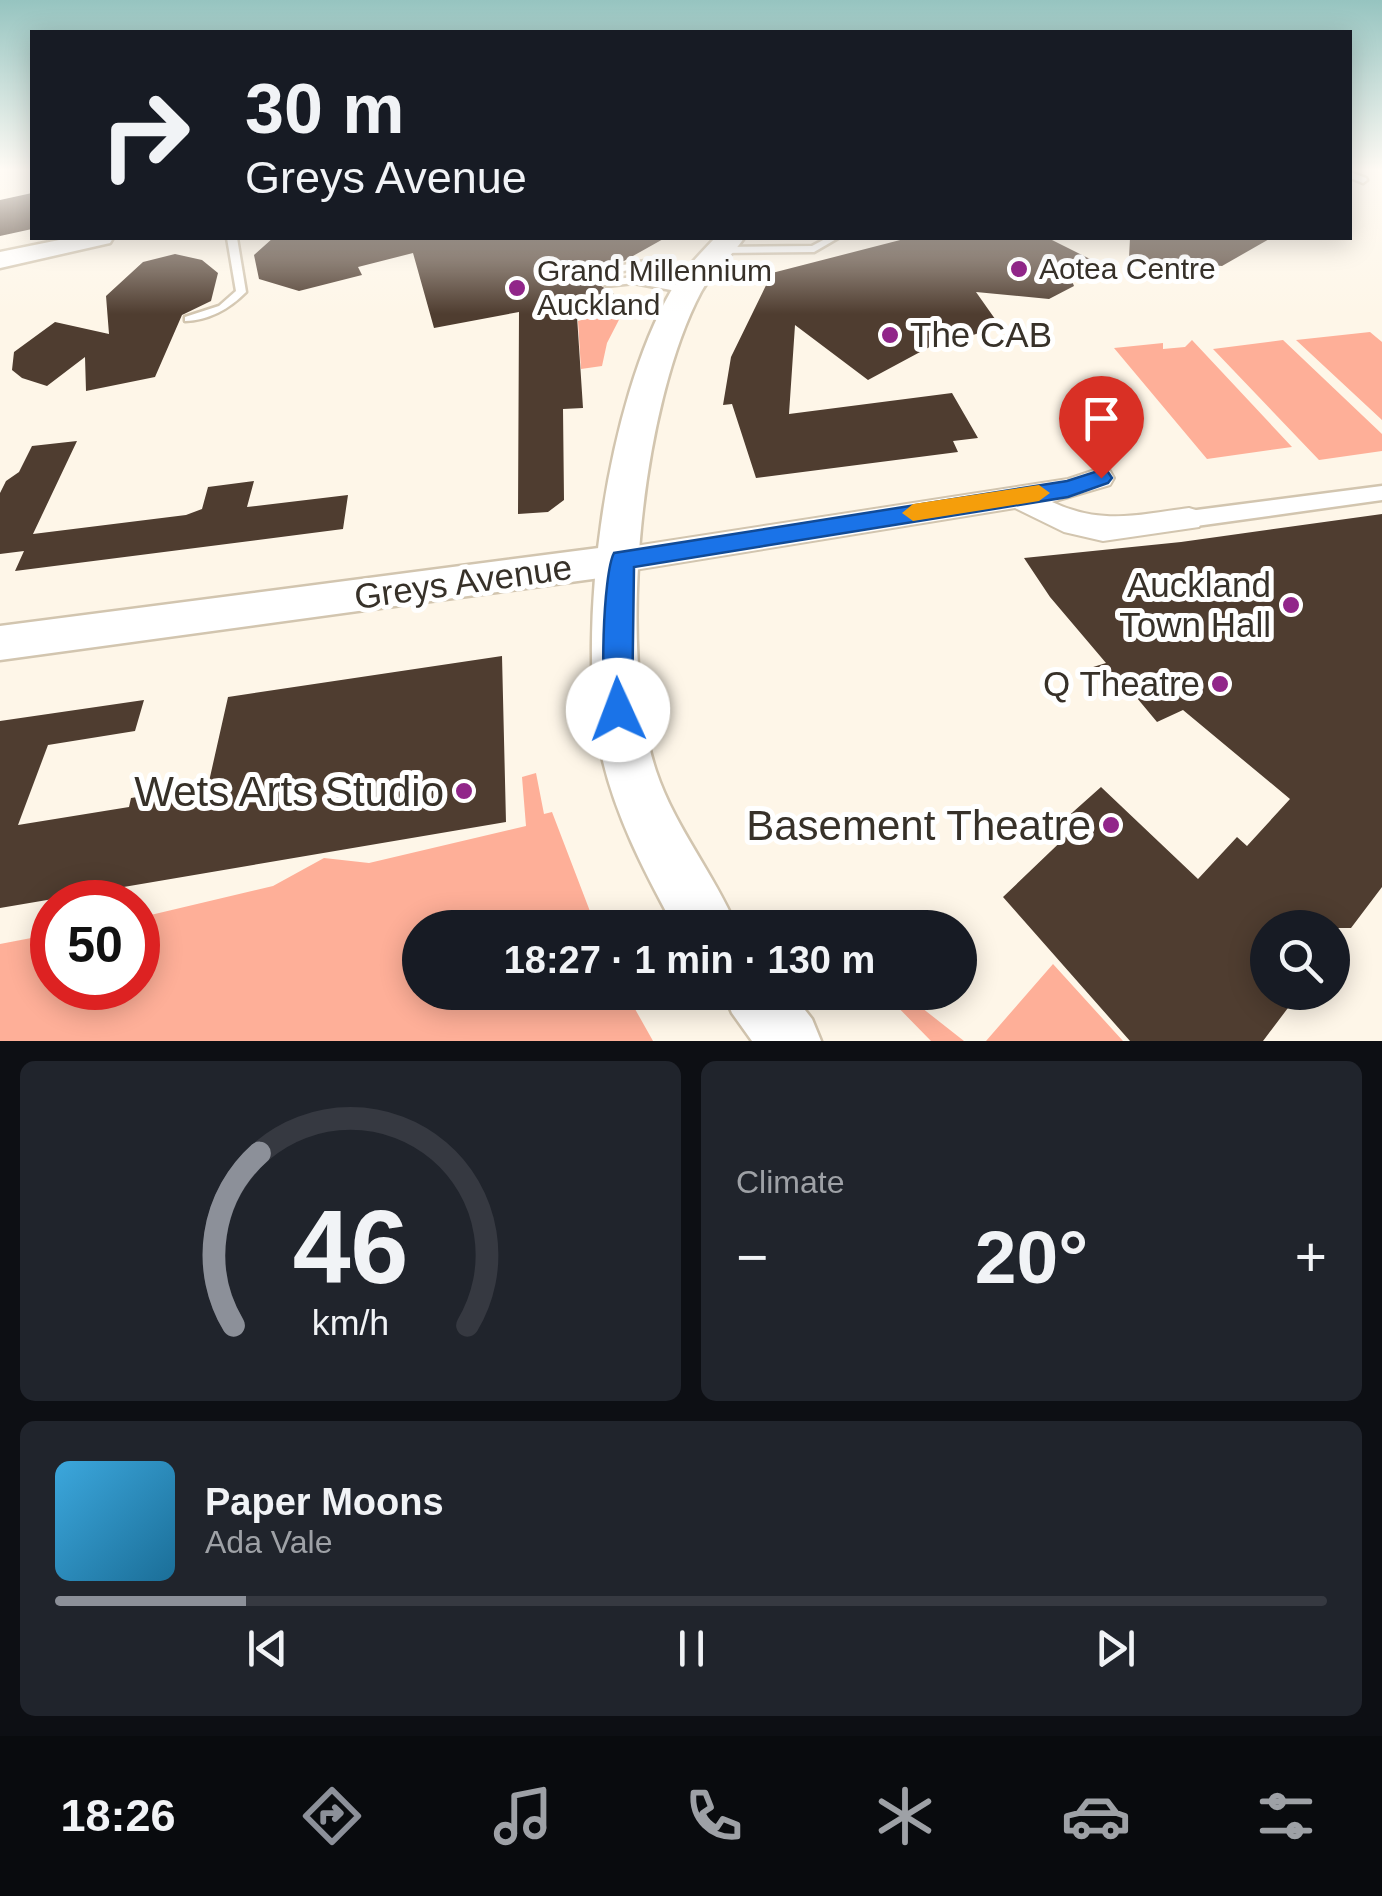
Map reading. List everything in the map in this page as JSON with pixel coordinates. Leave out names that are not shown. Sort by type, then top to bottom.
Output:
[{"type":"main road","points":[[698,910],[656,830],[626,754],[618,710],[616,664],[628,485],[641,414],[662,344],[710,262]]},
{"type":"street","points":[[0,260],[91,240]]},
{"type":"street","name":"Greys Avenue","points":[[0,643],[229,616],[622,560],[1068,489],[1101,478]]},
{"type":"street","points":[[1015,496],[1064,520],[1103,530],[1382,493]]},
{"type":"lane","points":[[189,318],[222,308],[242,292],[232,240]]},
{"type":"lane","points":[[630,258],[650,263],[710,262],[814,249],[830,240]]},
{"type":"lane","points":[[605,277],[634,280],[710,262]]},
{"type":"lane","points":[[605,277],[650,263]]},
{"type":"shaded area","points":[[617,310],[623,312],[607,343],[602,366],[581,369],[578,321]]},
{"type":"shaded area","points":[[1370,332],[1382,342],[1382,420],[1296,340]]},
{"type":"shaded area","points":[[1192,340],[1292,447],[1207,459],[1114,348],[1163,343],[1163,349],[1185,347]]},
{"type":"shaded area","points":[[1283,340],[1382,434],[1382,451],[1319,460],[1213,349]]},
{"type":"shaded area","points":[[536,773],[544,814],[552,812],[589,910],[402,910],[402,1010],[636,1010],[653,1041],[0,1041],[0,944],[30,938],[30,1010],[160,1010],[160,913],[273,886],[324,858],[369,863],[526,826],[522,777]]},
{"type":"shaded area","points":[[1053,964],[1123,1041],[986,1041]]},
{"type":"shaded area","points":[[901,1010],[925,1010],[964,1041],[931,1041]]},
{"type":"building","points":[[0,218],[30,218],[30,229],[0,236]]},
{"type":"building","points":[[271,240],[661,240],[624,261],[595,269],[593,273],[602,279],[598,284],[614,294],[576,301],[583,408],[563,409],[564,500],[548,512],[518,514],[519,312],[434,328],[413,253],[358,267],[362,275],[299,291],[259,279],[254,255]]},
{"type":"building","points":[[900,240],[1052,240],[1096,262],[1070,276],[1074,286],[1049,299],[976,292],[1000,326],[970,336],[961,330],[868,380],[795,325],[789,414],[952,393],[978,438],[953,441],[958,452],[756,478],[732,404],[723,405],[731,357],[772,273]]},
{"type":"building","points":[[1130,240],[1268,240],[1222,266],[1129,258]]},
{"type":"building","points":[[175,254],[202,260],[218,273],[211,301],[182,315],[155,377],[86,391],[85,357],[47,386],[22,378],[12,370],[14,352],[55,322],[109,334],[106,296],[143,262]]},
{"type":"building","points":[[77,441],[33,534],[186,515],[202,509],[208,487],[254,481],[247,507],[348,495],[343,529],[15,571],[24,551],[0,554],[0,493],[6,481],[19,472],[32,446]]},
{"type":"building","points":[[1382,514],[1382,887],[1351,928],[1350,910],[1250,910],[1250,1010],[1286,1010],[1263,1041],[1130,1041],[1003,897],[1074,829],[1064,820],[1101,787],[1198,879],[1237,837],[1247,846],[1290,799],[1183,710],[1157,722],[1132,692],[1115,698],[1090,668],[1106,663],[1050,597],[1024,558],[1181,542]]},
{"type":"building","points":[[502,656],[506,822],[160,881],[30,880],[30,903],[0,908],[0,721],[144,700],[135,731],[48,745],[18,825],[129,807],[131,798],[208,786],[228,697]]},
{"type":"slow traffic","points":[[913,513],[1039,493]]},
{"type":"place","name":"Aotea Centre","points":[[1019,269]]},
{"type":"place","name":"Grand Millennium Auckland","points":[[517,288]]},
{"type":"place","name":"The CAB","points":[[890,335]]},
{"type":"place","name":"Auckland Town Hall","points":[[1291,605]]},
{"type":"place","name":"Q Theatre","points":[[1220,684]]},
{"type":"place","name":"Wets Arts Studio","points":[[464,791]]},
{"type":"place","name":"Basement Theatre","points":[[1111,825]]},
{"type":"route","points":[[618,710],[616,664],[622,560],[1068,489],[1101,478]]}]
